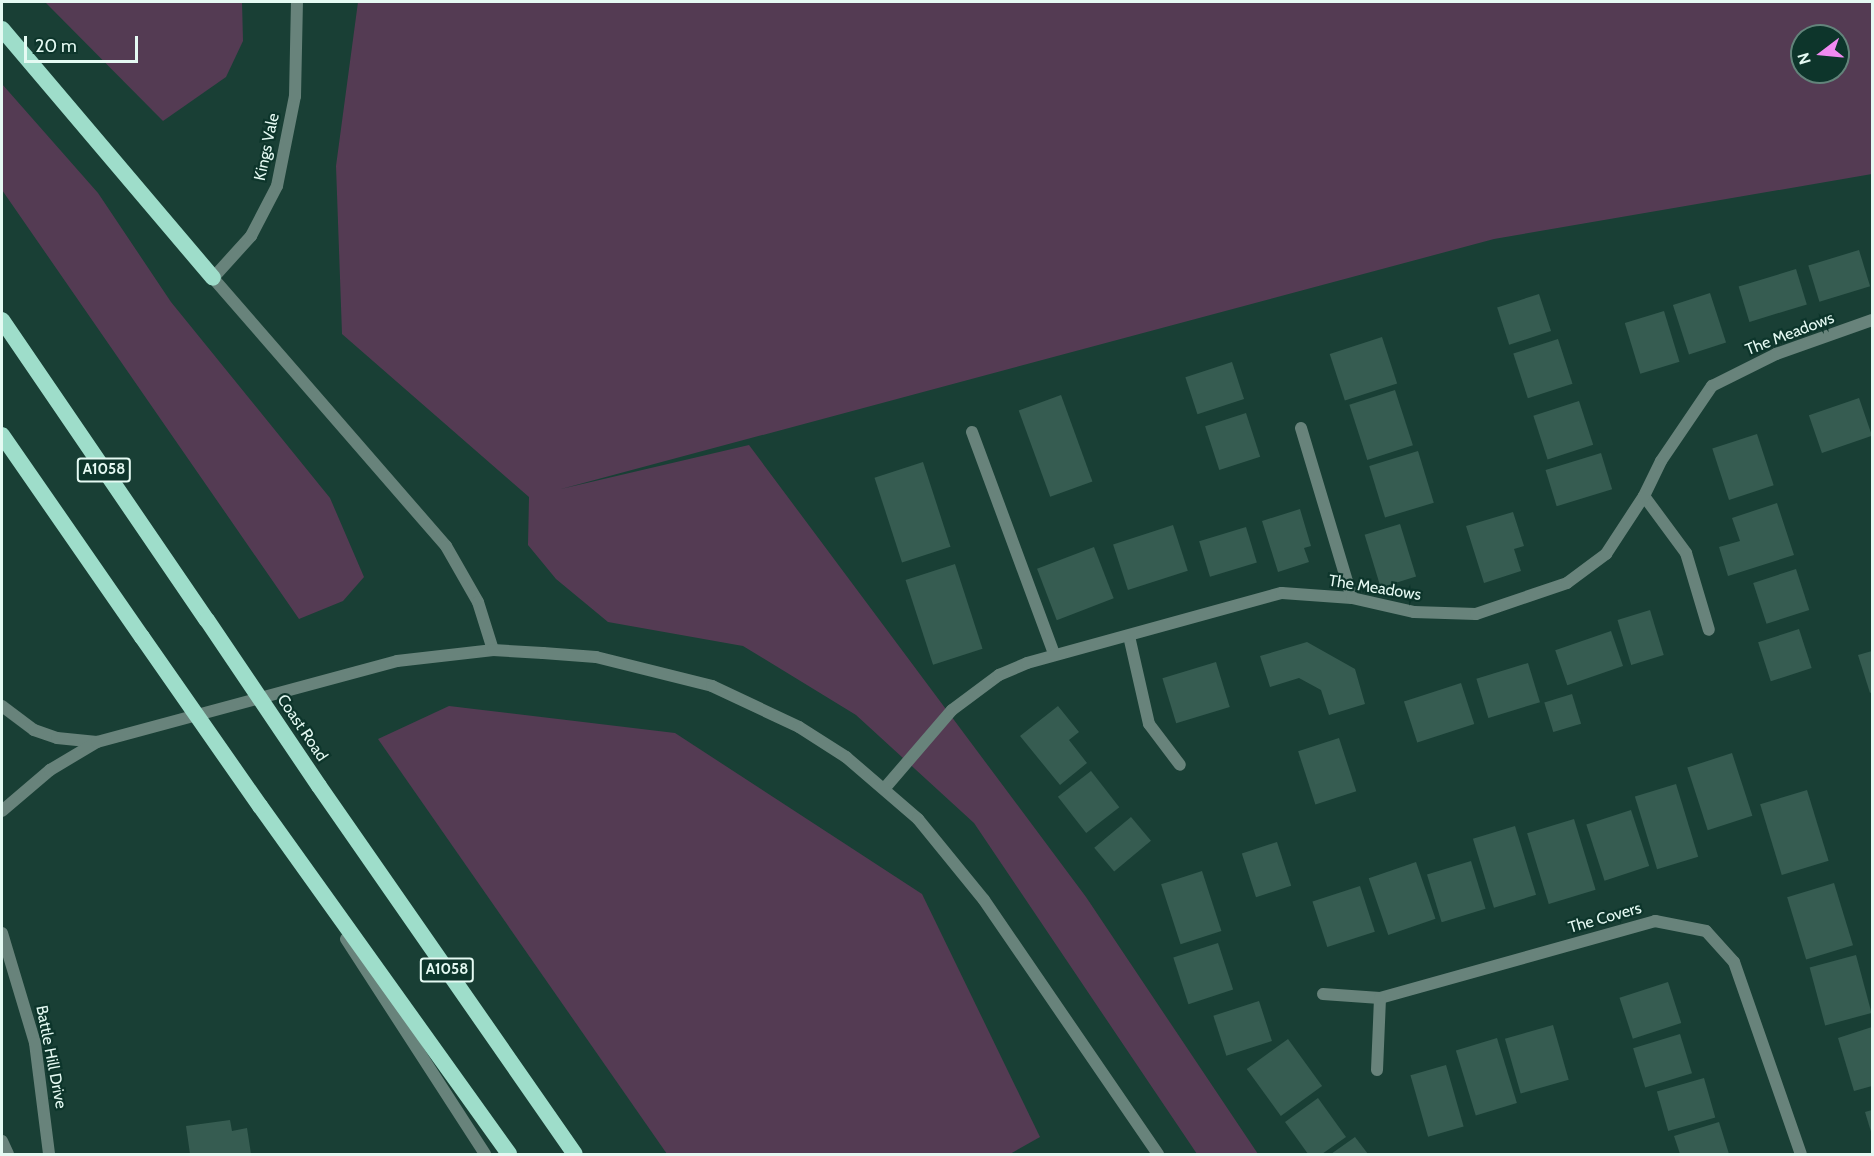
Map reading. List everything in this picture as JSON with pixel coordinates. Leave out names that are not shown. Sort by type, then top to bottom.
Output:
[{"type":"highway","points":[[2,29],[213,278]]},
{"type":"highway","name":"Coast Road","points":[[2,320],[319,786],[575,1155]]},
{"type":"highway","points":[[2,435],[260,806],[509,1155]]},
{"type":"street","name":"Kings Vale","points":[[213,278],[250,236],[278,186],[295,96],[297,2]]},
{"type":"street","points":[[213,278],[446,546],[478,602],[493,650]]},
{"type":"street","name":"The Meadows","points":[[884,789],[952,710],[973,693],[999,675],[1054,654],[1129,636],[1282,593],[1352,598],[1414,612],[1476,614],[1567,583],[1606,554],[1644,496],[1661,461],[1712,386],[1776,354],[1872,320]]},
{"type":"street","points":[[1301,428],[1352,598]]},
{"type":"street","points":[[972,432],[1054,654]]},
{"type":"street","points":[[1644,496],[1686,554],[1710,630]]},
{"type":"street","points":[[1129,636],[1149,724],[1180,765]]},
{"type":"street","points":[[2,811],[50,770],[97,742],[387,664],[493,650],[596,657],[712,686],[799,727],[846,757],[884,789],[950,855],[1158,1155]]},
{"type":"street","points":[[2,706],[34,730],[57,738],[97,742]]},
{"type":"street","points":[[260,806],[485,1155]]},
{"type":"street","name":"The Covers","points":[[1323,994],[1380,998],[1655,921],[1706,931],[1734,962],[1802,1155]]},
{"type":"street","name":"Battle Hill Drive","points":[[2,933],[35,1043],[49,1155]]},
{"type":"street","points":[[1377,1070],[1380,998]]},
{"type":"street","points":[[2,1142],[8,1155]]},
{"type":"shaded area","points":[[45,2],[242,2],[243,41],[226,77],[163,121]]},
{"type":"shaded area","points":[[358,2],[1872,2],[1872,174],[1494,239],[561,489],[749,445],[1086,897],[1258,1154],[1197,1154],[974,823],[856,715],[743,646],[608,622],[556,579],[528,545],[529,497],[342,334],[336,166]]},
{"type":"shaded area","points":[[2,84],[98,193],[171,302],[330,498],[364,577],[343,601],[299,619],[2,190]]},
{"type":"shaded area","points":[[449,706],[675,733],[922,894],[1040,1137],[1010,1154],[667,1154],[378,739]]},
{"type":"building","points":[[1859,250],[1870,286],[1819,302],[1808,265]]},
{"type":"building","points":[[1796,269],[1807,304],[1749,322],[1739,287]]},
{"type":"building","points":[[1710,293],[1726,342],[1689,355],[1673,305]]},
{"type":"building","points":[[1539,294],[1551,331],[1509,345],[1497,308]]},
{"type":"building","points":[[1664,311],[1679,362],[1640,374],[1625,323]]},
{"type":"building","points":[[1382,337],[1397,384],[1345,401],[1330,354]]},
{"type":"building","points":[[1558,339],[1573,384],[1528,398],[1513,354]]},
{"type":"building","points":[[1232,362],[1244,399],[1197,414],[1185,377]]},
{"type":"building","points":[[1395,390],[1413,445],[1367,460],[1349,405]]},
{"type":"building","points":[[1061,395],[1092,481],[1050,497],[1019,410]]},
{"type":"building","points":[[1859,398],[1872,436],[1822,453],[1809,415]]},
{"type":"building","points":[[1579,401],[1593,445],[1548,460],[1533,416]]},
{"type":"building","points":[[1246,413],[1260,457],[1219,470],[1205,426]]},
{"type":"building","points":[[1757,434],[1774,485],[1729,500],[1712,449]]},
{"type":"building","points":[[1418,451],[1434,503],[1385,518],[1369,466]]},
{"type":"building","points":[[1601,453],[1612,489],[1557,506],[1546,470]]},
{"type":"building","points":[[923,462],[951,547],[902,562],[874,478]]},
{"type":"building","points":[[1777,503],[1794,555],[1728,576],[1719,547],[1740,541],[1732,518]]},
{"type":"building","points":[[1300,509],[1311,546],[1304,548],[1309,562],[1278,572],[1262,521]]},
{"type":"building","points":[[1513,512],[1524,546],[1514,549],[1521,571],[1484,583],[1466,526]]},
{"type":"building","points":[[1400,524],[1416,577],[1381,587],[1365,535]]},
{"type":"building","points":[[1173,525],[1188,571],[1128,590],[1113,544]]},
{"type":"building","points":[[1246,527],[1257,562],[1210,577],[1199,541]]},
{"type":"building","points":[[1094,547],[1114,598],[1057,620],[1037,569]]},
{"type":"building","points":[[955,564],[983,649],[933,665],[906,580]]},
{"type":"building","points":[[1796,569],[1809,610],[1766,624],[1753,583]]},
{"type":"building","points":[[1650,610],[1664,655],[1631,665],[1617,620]]},
{"type":"building","points":[[1799,629],[1812,668],[1771,681],[1758,642]]},
{"type":"building","points":[[1611,631],[1623,666],[1567,685],[1555,650]]},
{"type":"building","points":[[1307,642],[1355,669],[1365,704],[1329,715],[1321,690],[1299,678],[1270,687],[1260,656]]},
{"type":"building","points":[[1872,651],[1872,692],[1870,693],[1858,655]]},
{"type":"building","points":[[1216,662],[1230,707],[1176,723],[1162,678]]},
{"type":"building","points":[[1528,663],[1540,702],[1488,718],[1476,679]]},
{"type":"building","points":[[1461,683],[1474,724],[1417,742],[1404,702]]},
{"type":"building","points":[[1572,694],[1581,724],[1553,732],[1544,702]]},
{"type":"building","points":[[1058,706],[1079,732],[1069,740],[1087,763],[1060,785],[1020,736]]},
{"type":"building","points":[[1339,738],[1356,791],[1315,805],[1298,751]]},
{"type":"building","points":[[1732,753],[1752,816],[1708,830],[1687,768]]},
{"type":"building","points":[[1091,771],[1119,807],[1086,833],[1058,797]]},
{"type":"building","points":[[1676,784],[1698,857],[1657,869],[1635,797]]},
{"type":"building","points":[[1807,790],[1829,861],[1782,875],[1760,804]]},
{"type":"building","points":[[1631,810],[1649,866],[1605,881],[1586,825]]},
{"type":"building","points":[[1131,817],[1151,841],[1114,872],[1094,848]]},
{"type":"building","points":[[1574,819],[1596,890],[1549,904],[1527,833]]},
{"type":"building","points":[[1515,826],[1536,895],[1494,908],[1473,839]]},
{"type":"building","points":[[1277,842],[1291,886],[1256,897],[1242,853]]},
{"type":"building","points":[[1471,861],[1486,909],[1442,922],[1427,874]]},
{"type":"building","points":[[1416,862],[1436,919],[1388,935],[1369,878]]},
{"type":"building","points":[[1202,871],[1221,931],[1181,944],[1161,884]]},
{"type":"building","points":[[1834,883],[1853,945],[1806,959],[1787,897]]},
{"type":"building","points":[[1360,886],[1375,932],[1327,947],[1312,901]]},
{"type":"building","points":[[1218,943],[1233,990],[1188,1004],[1173,958]]},
{"type":"building","points":[[1856,955],[1872,1013],[1825,1025],[1810,967]]},
{"type":"building","points":[[1668,982],[1681,1023],[1633,1039],[1619,998]]},
{"type":"building","points":[[1259,1001],[1272,1041],[1226,1056],[1213,1016]]},
{"type":"building","points":[[1553,1025],[1569,1080],[1521,1094],[1505,1039]]},
{"type":"building","points":[[1872,1027],[1872,1086],[1854,1091],[1838,1038]]},
{"type":"building","points":[[1680,1034],[1692,1073],[1645,1088],[1633,1048]]},
{"type":"building","points":[[1497,1038],[1517,1103],[1476,1116],[1456,1051]]},
{"type":"building","points":[[1288,1039],[1322,1086],[1281,1116],[1247,1069]]},
{"type":"building","points":[[1446,1065],[1464,1127],[1428,1137],[1410,1075]]},
{"type":"building","points":[[1704,1078],[1715,1117],[1668,1131],[1657,1092]]},
{"type":"building","points":[[1318,1098],[1346,1137],[1322,1154],[1308,1154],[1285,1122]]},
{"type":"building","points":[[1872,1110],[1872,1135],[1865,1112]]},
{"type":"building","points":[[230,1120],[232,1131],[247,1128],[251,1154],[190,1154],[186,1126]]},
{"type":"building","points":[[1719,1122],[1729,1154],[1680,1154],[1674,1136]]},
{"type":"building","points":[[1355,1137],[1368,1154],[1331,1154]]}]
